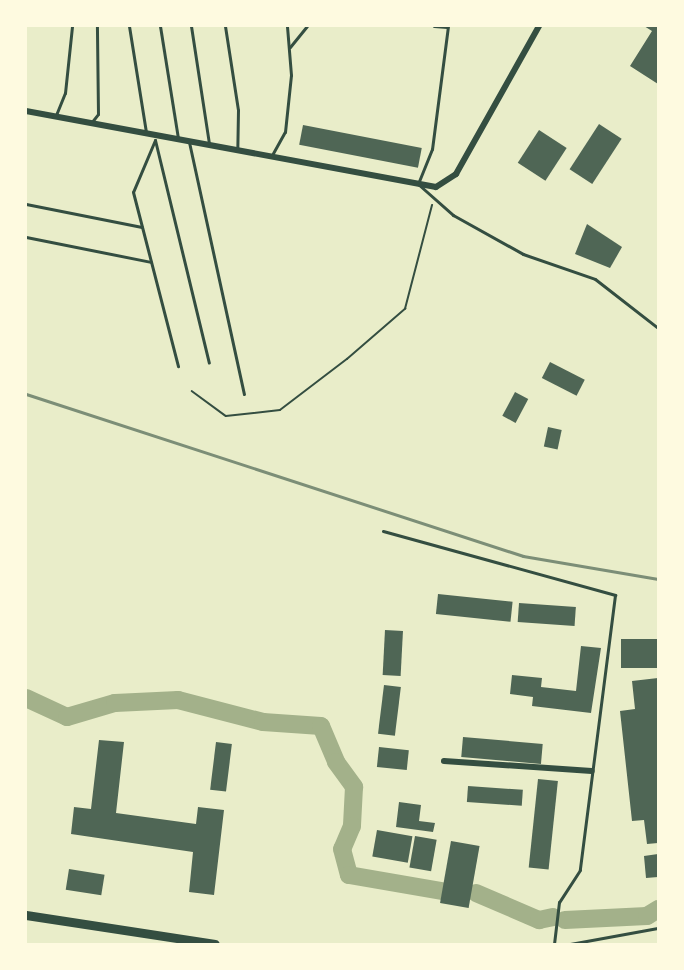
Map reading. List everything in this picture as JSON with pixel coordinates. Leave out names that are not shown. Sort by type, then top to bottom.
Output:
[{"type":"main road","points":[[26,915],[214,945]]},
{"type":"main road","points":[[148,933],[148,945]]},
{"type":"street","points":[[26,111],[436,187],[456,174],[539,26]]},
{"type":"street","points":[[444,761],[592,771]]},
{"type":"lane","points":[[56,117],[65,93],[72,26]]},
{"type":"lane","points":[[90,123],[98,114],[97,26]]},
{"type":"lane","points":[[129,26],[152,136],[208,363]]},
{"type":"lane","points":[[160,26],[178,140]]},
{"type":"lane","points":[[191,26],[210,145]]},
{"type":"lane","points":[[225,26],[238,110],[237,150]]},
{"type":"lane","points":[[272,157],[285,132],[289,49],[287,26]]},
{"type":"lane","points":[[289,49],[307,26]]},
{"type":"lane","points":[[434,26],[448,26],[432,149],[418,184],[453,215],[523,254],[595,279],[658,328]]},
{"type":"lane","points":[[152,136],[133,192],[178,366]]},
{"type":"lane","points":[[189,142],[244,394]]},
{"type":"lane","points":[[26,204],[142,227]]},
{"type":"lane","points":[[26,237],[151,262]]},
{"type":"lane","points":[[383,531],[615,595],[580,870],[559,902],[554,945]]},
{"type":"lane","points":[[570,945],[658,928]]},
{"type":"path","points":[[192,391],[226,416],[280,410],[347,359],[405,309],[434,198]]},
{"type":"building","points":[[644,26],[658,26],[658,84],[630,66],[652,31]]},
{"type":"building","points":[[599,124],[622,139],[592,184],[570,169]]},
{"type":"building","points":[[303,125],[422,148],[418,168],[299,145]]},
{"type":"building","points":[[539,130],[567,148],[545,181],[518,163]]},
{"type":"building","points":[[587,224],[622,247],[610,268],[575,254]]},
{"type":"building","points":[[550,362],[585,380],[577,396],[542,378]]},
{"type":"building","points":[[515,392],[528,399],[516,423],[502,416]]},
{"type":"building","points":[[548,427],[562,430],[558,449],[544,447]]},
{"type":"building","points":[[438,594],[513,602],[510,622],[436,614]]},
{"type":"building","points":[[519,603],[576,607],[575,626],[518,622]]},
{"type":"building","points":[[385,630],[403,631],[401,676],[383,675]]},
{"type":"building","points":[[621,639],[658,639],[658,668],[621,668]]},
{"type":"building","points":[[581,646],[601,648],[591,713],[532,706],[533,697],[510,694],[512,675],[542,678],[541,687],[576,691]]},
{"type":"building","points":[[658,678],[658,843],[647,844],[644,820],[632,821],[620,711],[635,709],[632,681]]},
{"type":"building","points":[[384,685],[401,687],[395,736],[378,734]]},
{"type":"building","points":[[463,737],[543,744],[541,764],[461,757]]},
{"type":"building","points":[[99,740],[124,742],[116,813],[196,824],[198,807],[224,810],[214,895],[189,892],[193,852],[71,834],[74,807],[91,809]]},
{"type":"building","points":[[216,742],[232,744],[226,792],[210,790]]},
{"type":"building","points":[[379,747],[409,750],[407,770],[377,767]]},
{"type":"building","points":[[538,779],[558,781],[549,870],[529,868]]},
{"type":"building","points":[[468,786],[523,790],[522,806],[467,802]]},
{"type":"building","points":[[399,802],[421,805],[419,821],[435,823],[433,832],[396,827]]},
{"type":"building","points":[[377,830],[412,836],[408,863],[372,857]]},
{"type":"building","points":[[415,836],[437,840],[431,871],[409,868]]},
{"type":"building","points":[[451,841],[480,846],[469,908],[440,903]]},
{"type":"building","points":[[658,854],[658,877],[646,878],[644,856]]},
{"type":"building","points":[[69,869],[105,875],[101,895],[66,890]]},
{"type":"waterway","points":[[26,698],[67,717],[115,703],[178,700],[263,722],[321,726],[336,762],[354,787],[352,826],[342,849],[349,875],[442,891]]},
{"type":"waterway","points":[[476,893],[539,920],[553,917]]},
{"type":"waterway","points":[[565,920],[647,916],[658,909]]},
{"type":"railway","points":[[26,394],[523,556],[658,579]]}]
